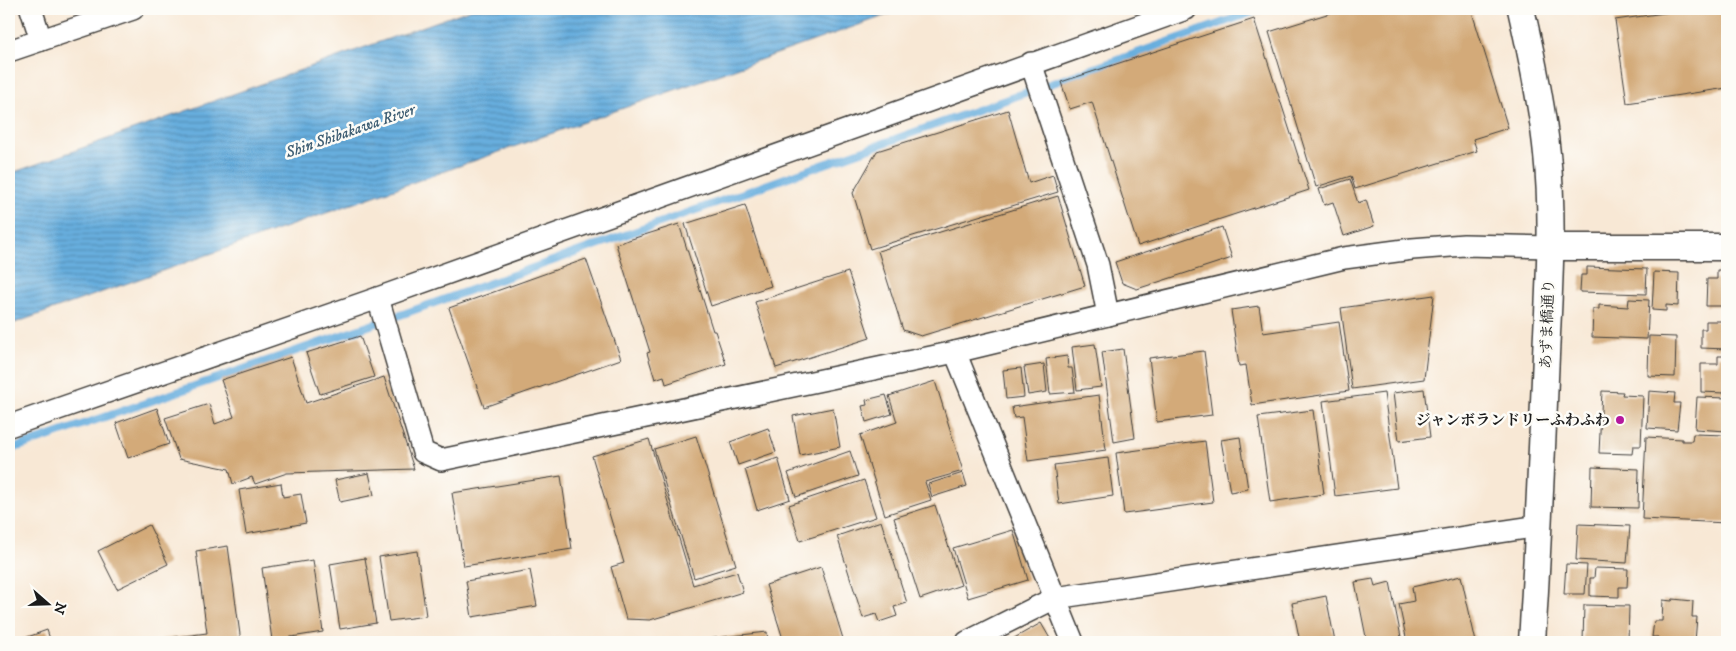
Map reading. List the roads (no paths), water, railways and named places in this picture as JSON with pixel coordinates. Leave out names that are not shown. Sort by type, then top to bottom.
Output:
[{"type":"street","points":[[31,9],[41,40]]},
{"type":"street","points":[[9,51],[133,9]]},
{"type":"street","points":[[9,426],[378,298],[1186,9]]},
{"type":"street","name":"あずま橋通り","points":[[1521,9],[1536,72],[1547,155],[1550,247],[1539,526],[1532,642]]},
{"type":"street","points":[[1031,63],[1098,265],[1108,315]]},
{"type":"street","points":[[378,298],[422,452],[441,460],[955,352],[1344,258],[1412,249],[1464,245],[1727,247]]},
{"type":"street","points":[[955,352],[1073,642]]},
{"type":"street","points":[[967,642],[1054,598],[1539,526]]},
{"type":"water","name":"Shin Shibakawa River","points":[[472,9],[904,9],[9,325],[9,174]]},
{"type":"waterway","points":[[9,450],[403,314],[1261,9]]},
{"type":"place","name":"ジャンボランドリーふわふわ","points":[[1620,420]]}]
